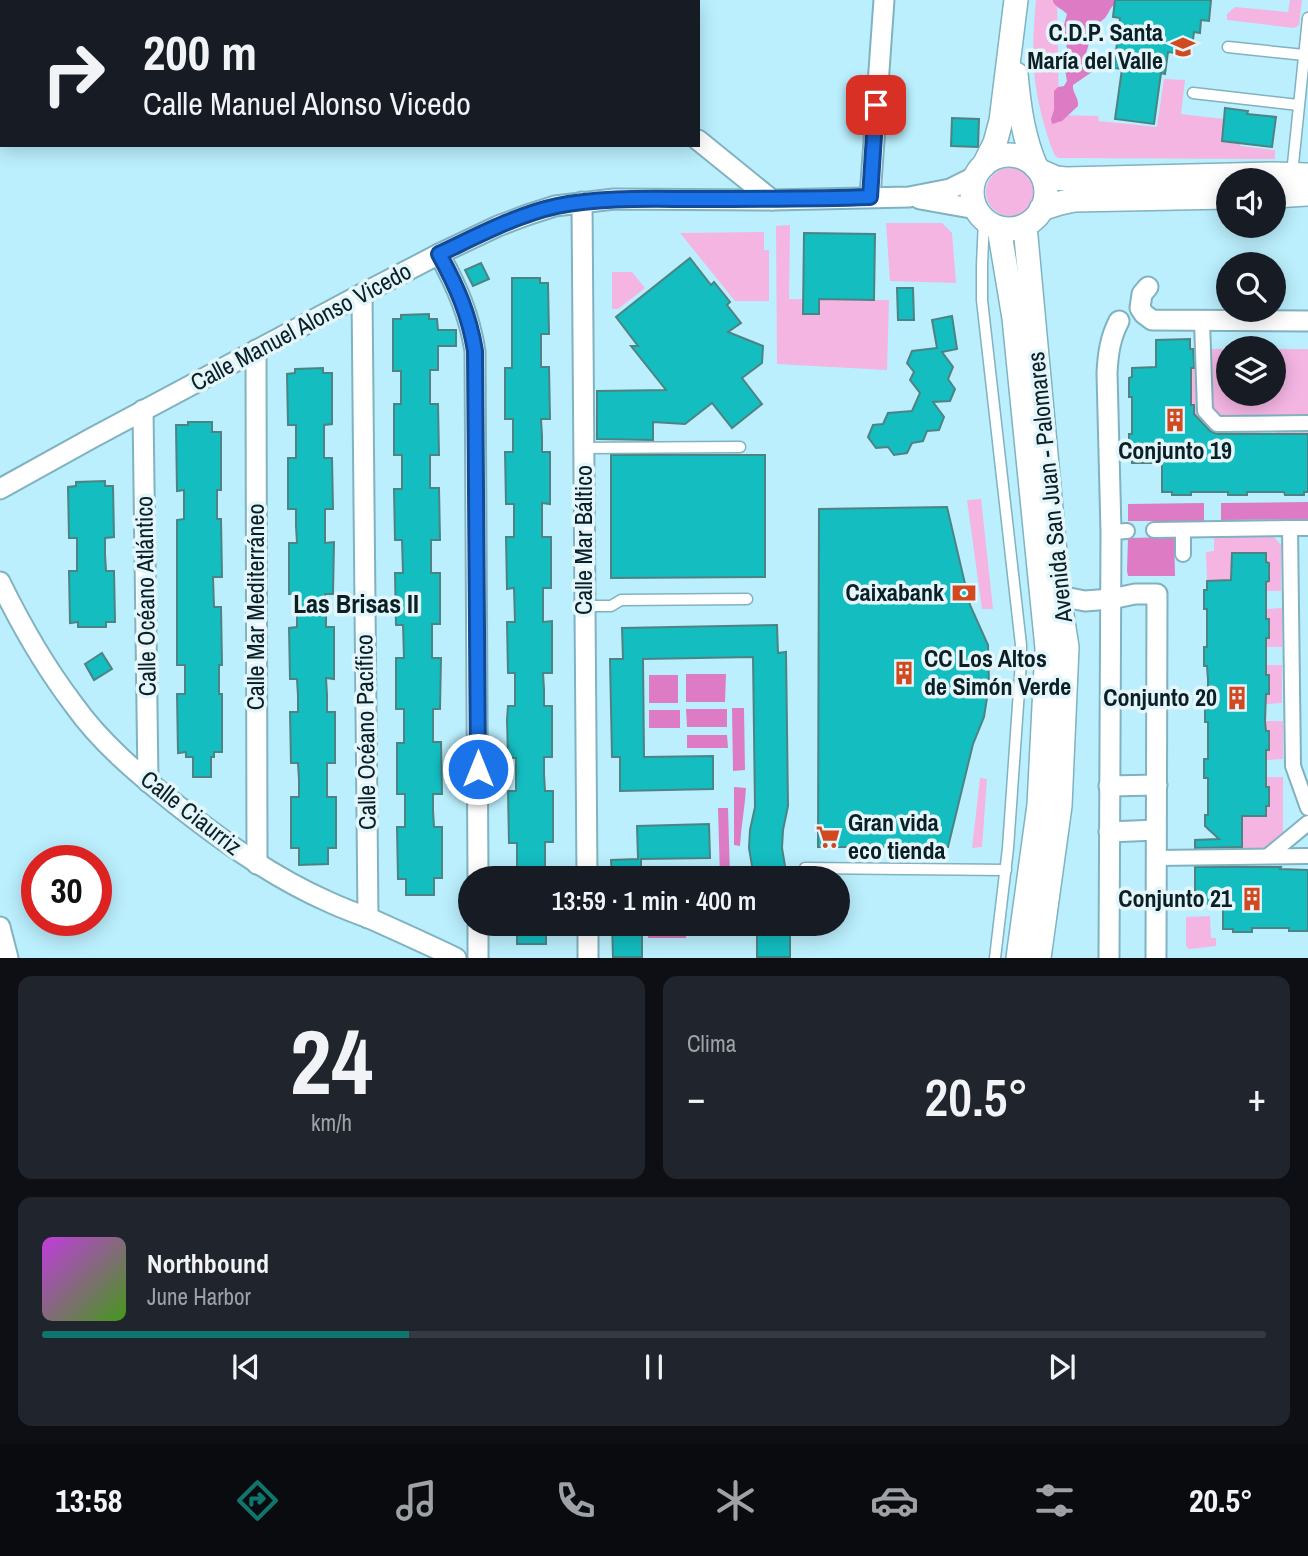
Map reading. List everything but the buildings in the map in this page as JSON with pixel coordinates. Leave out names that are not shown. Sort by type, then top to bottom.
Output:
[{"type":"street","points":[[870,197],[884,0]]},
{"type":"street","points":[[1015,9],[1015,62],[1021,120],[1027,145],[1045,181],[1047,191],[1045,203],[1037,216],[1025,226],[1012,228],[987,219],[972,195],[979,171],[995,144],[1001,121],[1015,9]]},
{"type":"street","points":[[700,142],[772,200]]},
{"type":"street","points":[[979,171],[999,156],[1011,155],[1023,157],[1056,178],[1066,179],[1300,175]]},
{"type":"street","name":"Calle Manuel Alonso Vicedo","points":[[0,489],[362,293],[498,226],[527,215],[555,206],[614,199],[909,197],[950,190],[979,171]]},
{"type":"street","points":[[1286,195],[1308,194]]},
{"type":"street","name":"Calle Manuel Alonso Vicedo","points":[[909,197],[987,219]]},
{"type":"street","points":[[1041,209],[1074,201],[1216,197]]},
{"type":"street","name":"Calle Mar Báltico","points":[[582,202],[587,866]]},
{"type":"street","name":"Avenida San Juan - Palomares","points":[[987,219],[1014,318],[1047,648],[1039,805],[1018,957]]},
{"type":"street","name":"Avenida San Juan - Palomares","points":[[1025,226],[1059,596],[1067,647],[1060,806],[1039,957]]},
{"type":"street","points":[[439,254],[465,307],[475,351],[478,866]]},
{"type":"street","points":[[1148,287],[1139,304],[1148,318],[1159,321],[1308,321]]},
{"type":"street","name":"Calle Océano Pacífico","points":[[362,293],[368,918]]},
{"type":"street","points":[[1109,957],[1111,599],[1119,532],[1107,373],[1109,347],[1119,321]]},
{"type":"street","points":[[1202,321],[1205,411],[1217,424],[1308,423]]},
{"type":"street","name":"Calle Mar Mediterráneo","points":[[256,350],[257,864]]},
{"type":"street","name":"Calle Océano Atlántico","points":[[144,410],[148,782]]},
{"type":"street","points":[[1290,528],[1293,766],[1308,808]]},
{"type":"street","points":[[1154,530],[1308,528]]},
{"type":"street","points":[[1183,530],[1183,554]]},
{"type":"street","name":"Calle Ciaurriz","points":[[0,582],[20,623],[74,706],[104,741],[148,782],[201,825],[257,864],[329,902],[456,957]]},
{"type":"street","points":[[1059,596],[1085,601],[1135,594],[1157,594],[1156,957]]},
{"type":"street","points":[[1110,786],[1157,785]]},
{"type":"street","points":[[1268,856],[1308,823]]},
{"type":"street","points":[[1109,832],[1156,830]]},
{"type":"street","points":[[1156,858],[1308,856]]},
{"type":"street","points":[[0,927],[8,957]]},
{"type":"street","points":[[478,936],[478,957]]},
{"type":"street","points":[[588,936],[589,957]]},
{"type":"lane","points":[[1300,175],[1298,105],[1308,18]]},
{"type":"lane","points":[[1228,47],[1304,55]]},
{"type":"lane","points":[[1193,93],[1298,105]]},
{"type":"lane","points":[[987,219],[982,265],[982,300],[1021,645],[1006,870],[995,957]]},
{"type":"lane","points":[[583,448],[740,447]]},
{"type":"lane","points":[[584,606],[611,606],[621,600],[747,599]]},
{"type":"lane","points":[[850,868],[1006,870]]},
{"type":"shaded area","points":[[1036,0],[1057,0],[1059,115],[1098,116],[1099,121],[1157,127],[1164,79],[1185,80],[1181,114],[1241,121],[1240,146],[1275,150],[1275,159],[1055,156],[1044,126],[1035,81],[1033,44]]},
{"type":"shaded area","points":[[1053,0],[1115,0],[1115,4],[1091,36],[1086,53],[1092,72],[1073,85],[1078,106],[1062,121],[1052,124],[1054,91],[1064,86],[1067,81],[1063,59],[1068,53],[1063,29],[1067,14],[1056,6]]},
{"type":"shaded area","points":[[1290,0],[1302,0],[1299,25],[1294,28],[1227,20],[1227,14],[1235,7],[1288,12]]},
{"type":"shaded area","points":[[1010,168],[1027,175],[1034,192],[1027,209],[1010,216],[993,209],[986,192],[993,175]]},
{"type":"shaded area","points":[[886,223],[942,223],[952,233],[956,283],[890,281]]},
{"type":"shaded area","points":[[790,225],[789,299],[889,300],[887,370],[777,364],[776,226]]},
{"type":"shaded area","points":[[764,232],[764,250],[769,250],[769,301],[735,301],[680,233]]},
{"type":"shaded area","points":[[612,272],[632,272],[645,288],[618,309],[612,309]]},
{"type":"shaded area","points":[[1194,349],[1216,349],[1216,406],[1286,406],[1286,349],[1308,349],[1308,434],[1257,431],[1257,434],[1220,434],[1220,431],[1209,431],[1194,416],[1194,405],[1191,405],[1191,368],[1194,368]]},
{"type":"shaded area","points":[[981,499],[993,609],[982,609],[967,500]]},
{"type":"shaded area","points":[[1308,502],[1308,519],[1221,520],[1221,503]]},
{"type":"shaded area","points":[[1204,503],[1204,521],[1128,521],[1128,504]]},
{"type":"shaded area","points":[[1273,536],[1281,545],[1281,591],[1266,591],[1269,563],[1266,562],[1265,553],[1232,553],[1231,580],[1207,581],[1206,552],[1214,551],[1214,537]]},
{"type":"shaded area","points":[[1174,537],[1175,576],[1128,576],[1128,538]]},
{"type":"shaded area","points":[[1282,608],[1282,647],[1266,647],[1269,619],[1266,619],[1266,609]]},
{"type":"shaded area","points":[[1266,665],[1282,665],[1282,703],[1266,704],[1269,675],[1266,675]]},
{"type":"shaded area","points":[[686,674],[726,674],[725,702],[686,702]]},
{"type":"shaded area","points":[[649,675],[678,675],[678,703],[649,703]]},
{"type":"shaded area","points":[[732,708],[744,708],[745,770],[733,771]]},
{"type":"shaded area","points":[[686,709],[727,709],[727,727],[687,727]]},
{"type":"shaded area","points":[[649,710],[680,710],[680,728],[649,728]]},
{"type":"shaded area","points":[[1266,721],[1283,721],[1283,759],[1266,760],[1269,731],[1266,731]]},
{"type":"shaded area","points":[[687,735],[727,735],[728,748],[687,748]]},
{"type":"shaded area","points":[[1266,777],[1283,777],[1283,832],[1266,850],[1208,850],[1208,844],[1242,844],[1242,816],[1266,816],[1269,788],[1266,787]]},
{"type":"shaded area","points":[[980,778],[987,779],[982,847],[972,848]]},
{"type":"shaded area","points":[[734,787],[746,788],[740,846],[734,845]]},
{"type":"shaded area","points":[[718,808],[728,808],[730,866],[720,866]]},
{"type":"shaded area","points":[[1210,916],[1211,938],[1216,938],[1216,946],[1189,949],[1186,946],[1186,917]]},
{"type":"shaded area","points":[[648,936],[686,936],[686,938]]},
{"type":"place","name":"C.D.P. Santa María del Valle","points":[[1183,47]]},
{"type":"place","name":"Conjunto 19","points":[[1175,420]]},
{"type":"place","name":"Caixabank","points":[[964,593]]},
{"type":"place","name":"CC Los Altos de Simón Verde","points":[[904,673]]},
{"type":"place","name":"Conjunto 20","points":[[1237,698]]},
{"type":"place","name":"Gran vida eco tienda","points":[[828,837]]},
{"type":"place","name":"Conjunto 21","points":[[1252,899]]},
{"type":"district","name":"Las Brisas II","points":[[356,604]]},
{"type":"route","points":[[478,769],[475,351],[465,307],[439,254],[527,215],[555,206],[582,202],[614,199],[772,200],[870,197],[876,105]]}]
